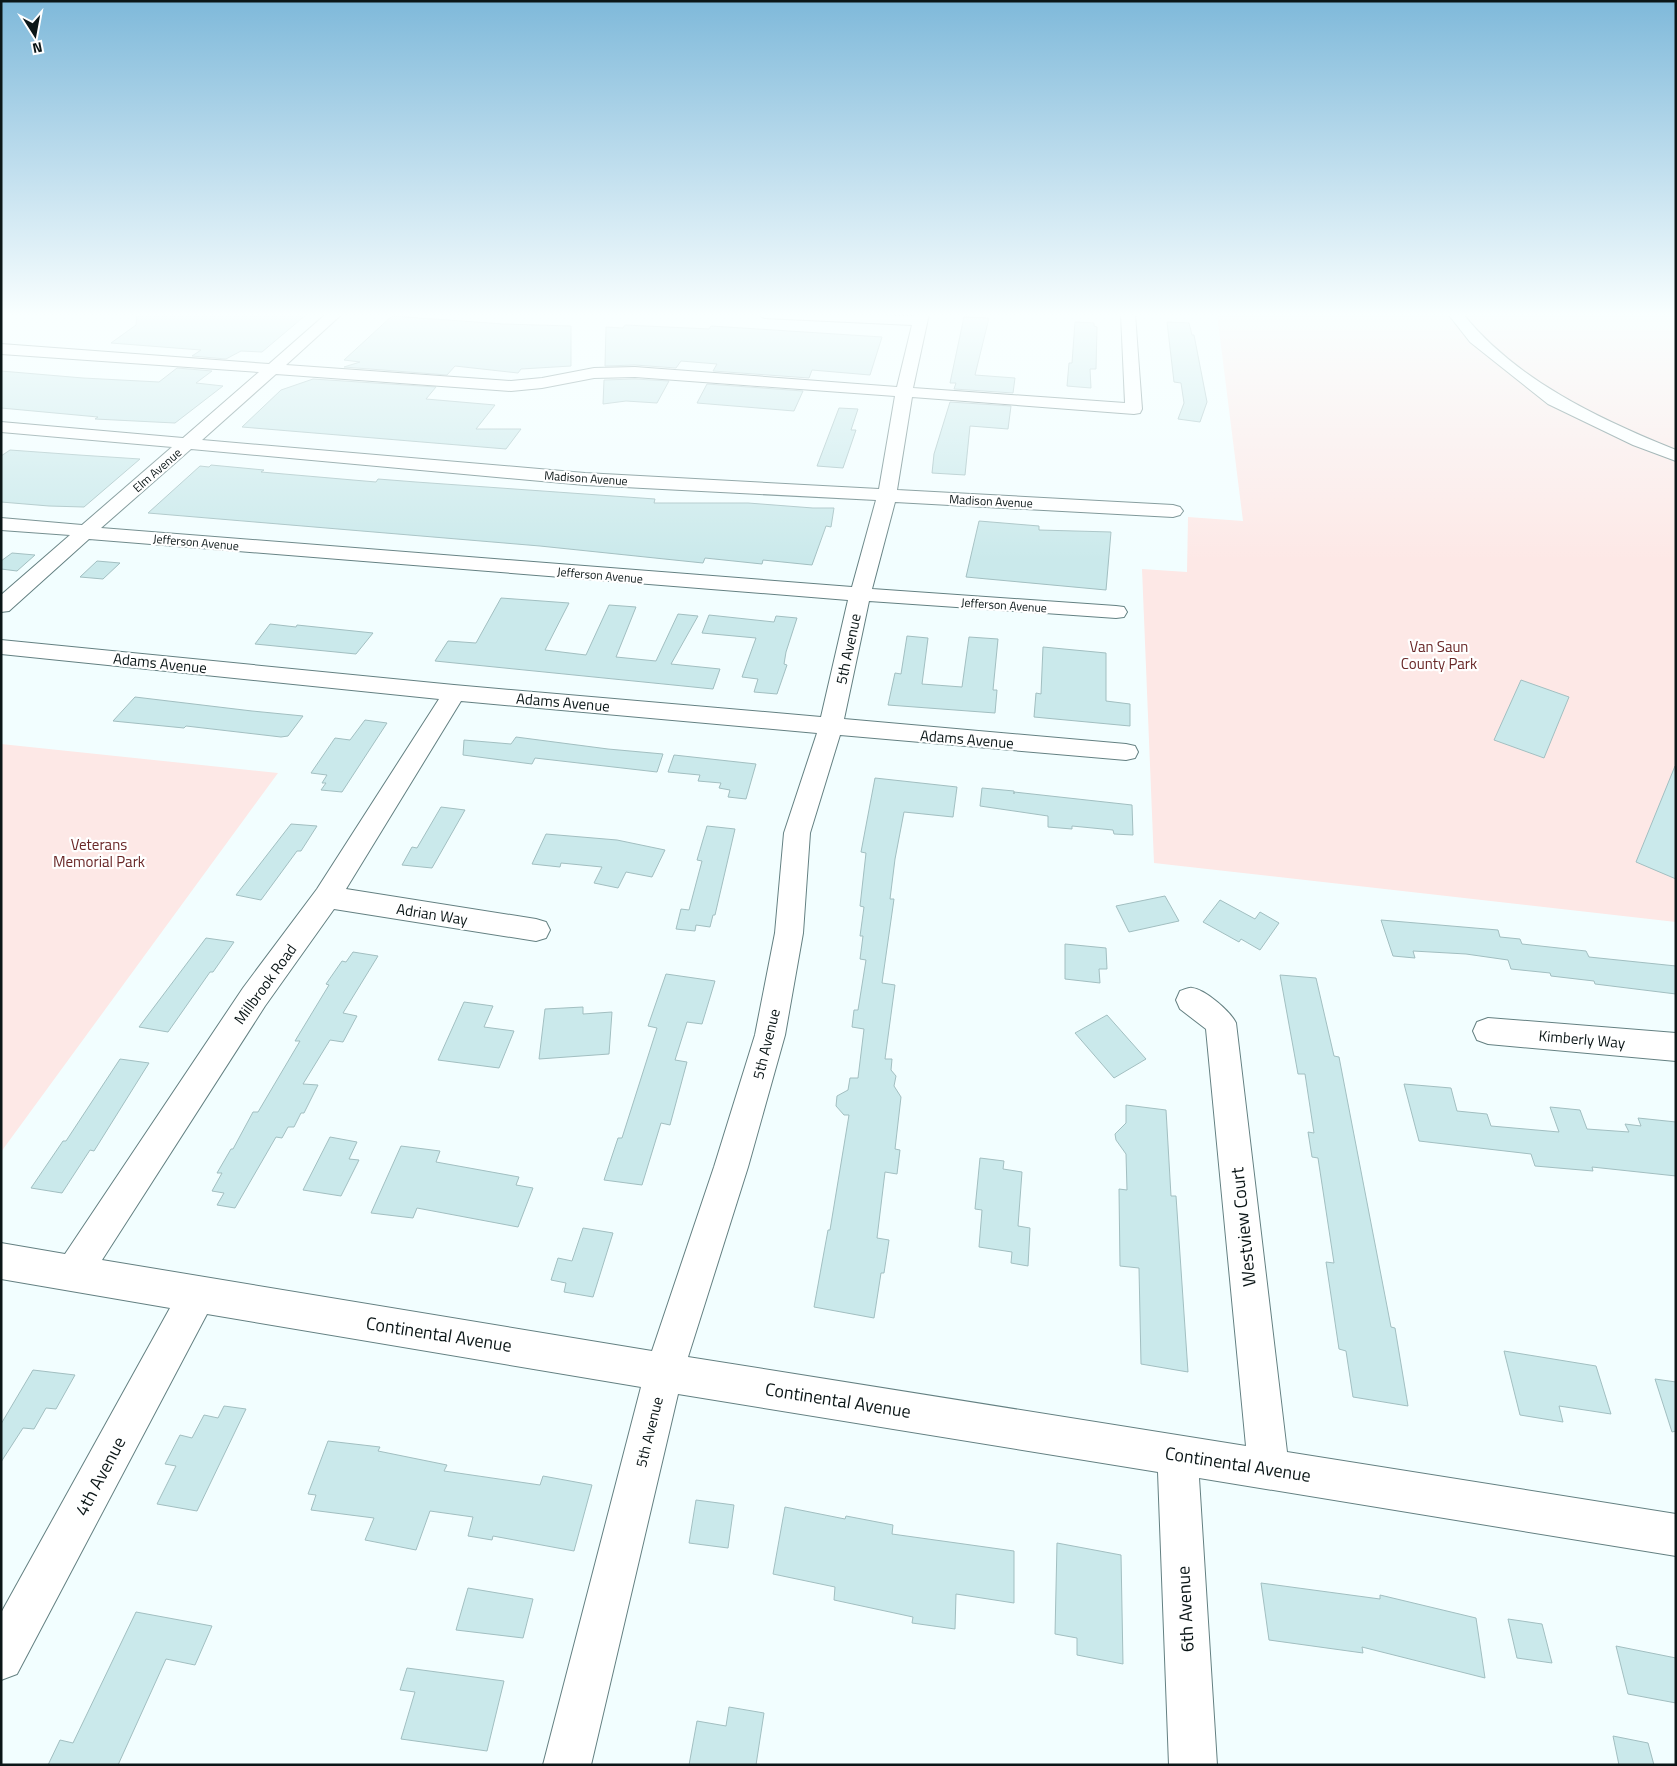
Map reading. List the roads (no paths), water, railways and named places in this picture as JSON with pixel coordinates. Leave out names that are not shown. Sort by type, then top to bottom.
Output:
[{"type":"street","name":"Elm Avenue","points":[[1,606],[242,396]]},
{"type":"street","name":"5th Avenue","points":[[567,1765],[664,1372],[731,1167],[770,1035],[789,933],[797,832],[806,799],[831,726],[860,595],[887,495],[903,396]]},
{"type":"street","points":[[953,396],[1134,409],[1133,396]]},
{"type":"street","points":[[1549,396],[1639,441],[1676,456]]},
{"type":"street","name":"Madison Avenue","points":[[1,427],[189,442],[585,479],[1173,511]]},
{"type":"street","name":"Jefferson Avenue","points":[[1,524],[860,595],[1116,612]]},
{"type":"street","name":"Adams Avenue","points":[[1,647],[454,693],[1126,752]]},
{"type":"street","name":"Millbrook Road","points":[[73,1273],[248,1005],[327,897],[454,693]]},
{"type":"street","name":"Adrian Way","points":[[327,897],[536,930]]},
{"type":"street","name":"Westview Court","points":[[1191,1000],[1221,1023],[1269,1469]]},
{"type":"street","name":"Kimberly Way","points":[[1488,1031],[1676,1047]]},
{"type":"street","name":"Continental Avenue","points":[[1,1261],[664,1372],[1676,1535]]},
{"type":"street","name":"4th Avenue","points":[[1,1658],[198,1294]]},
{"type":"street","name":"6th Avenue","points":[[1178,1454],[1193,1765]]},
{"type":"park label","name":"Van Saun County Park","points":[[1439,654]]},
{"type":"park label","name":"Veterans Memorial Park","points":[[99,852]]}]
